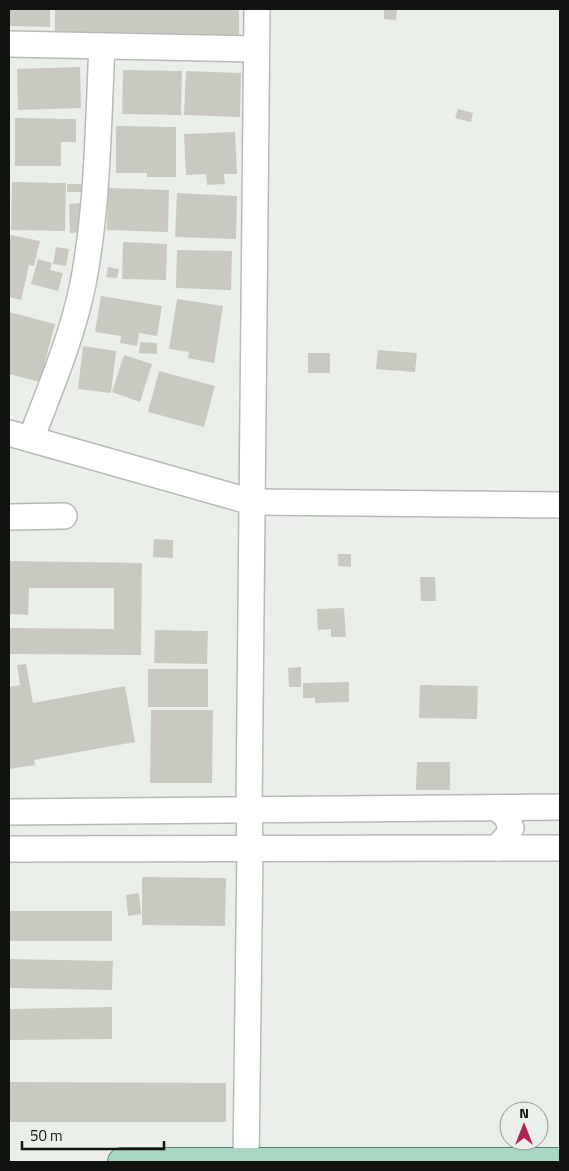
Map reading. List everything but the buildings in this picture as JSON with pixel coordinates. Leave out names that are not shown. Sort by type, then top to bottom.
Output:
[{"type":"main road","points":[[122,1162],[560,1162]]},
{"type":"street","points":[[246,1162],[257,9]]},
{"type":"street","points":[[9,44],[256,49]]},
{"type":"street","points":[[102,46],[93,214],[83,285],[68,339],[20,436],[252,502],[560,505]]},
{"type":"street","points":[[9,517],[64,516]]},
{"type":"street","points":[[9,812],[560,807]]},
{"type":"street","points":[[497,808],[507,817],[511,828],[508,837],[498,848]]},
{"type":"street","points":[[9,849],[560,848]]}]
